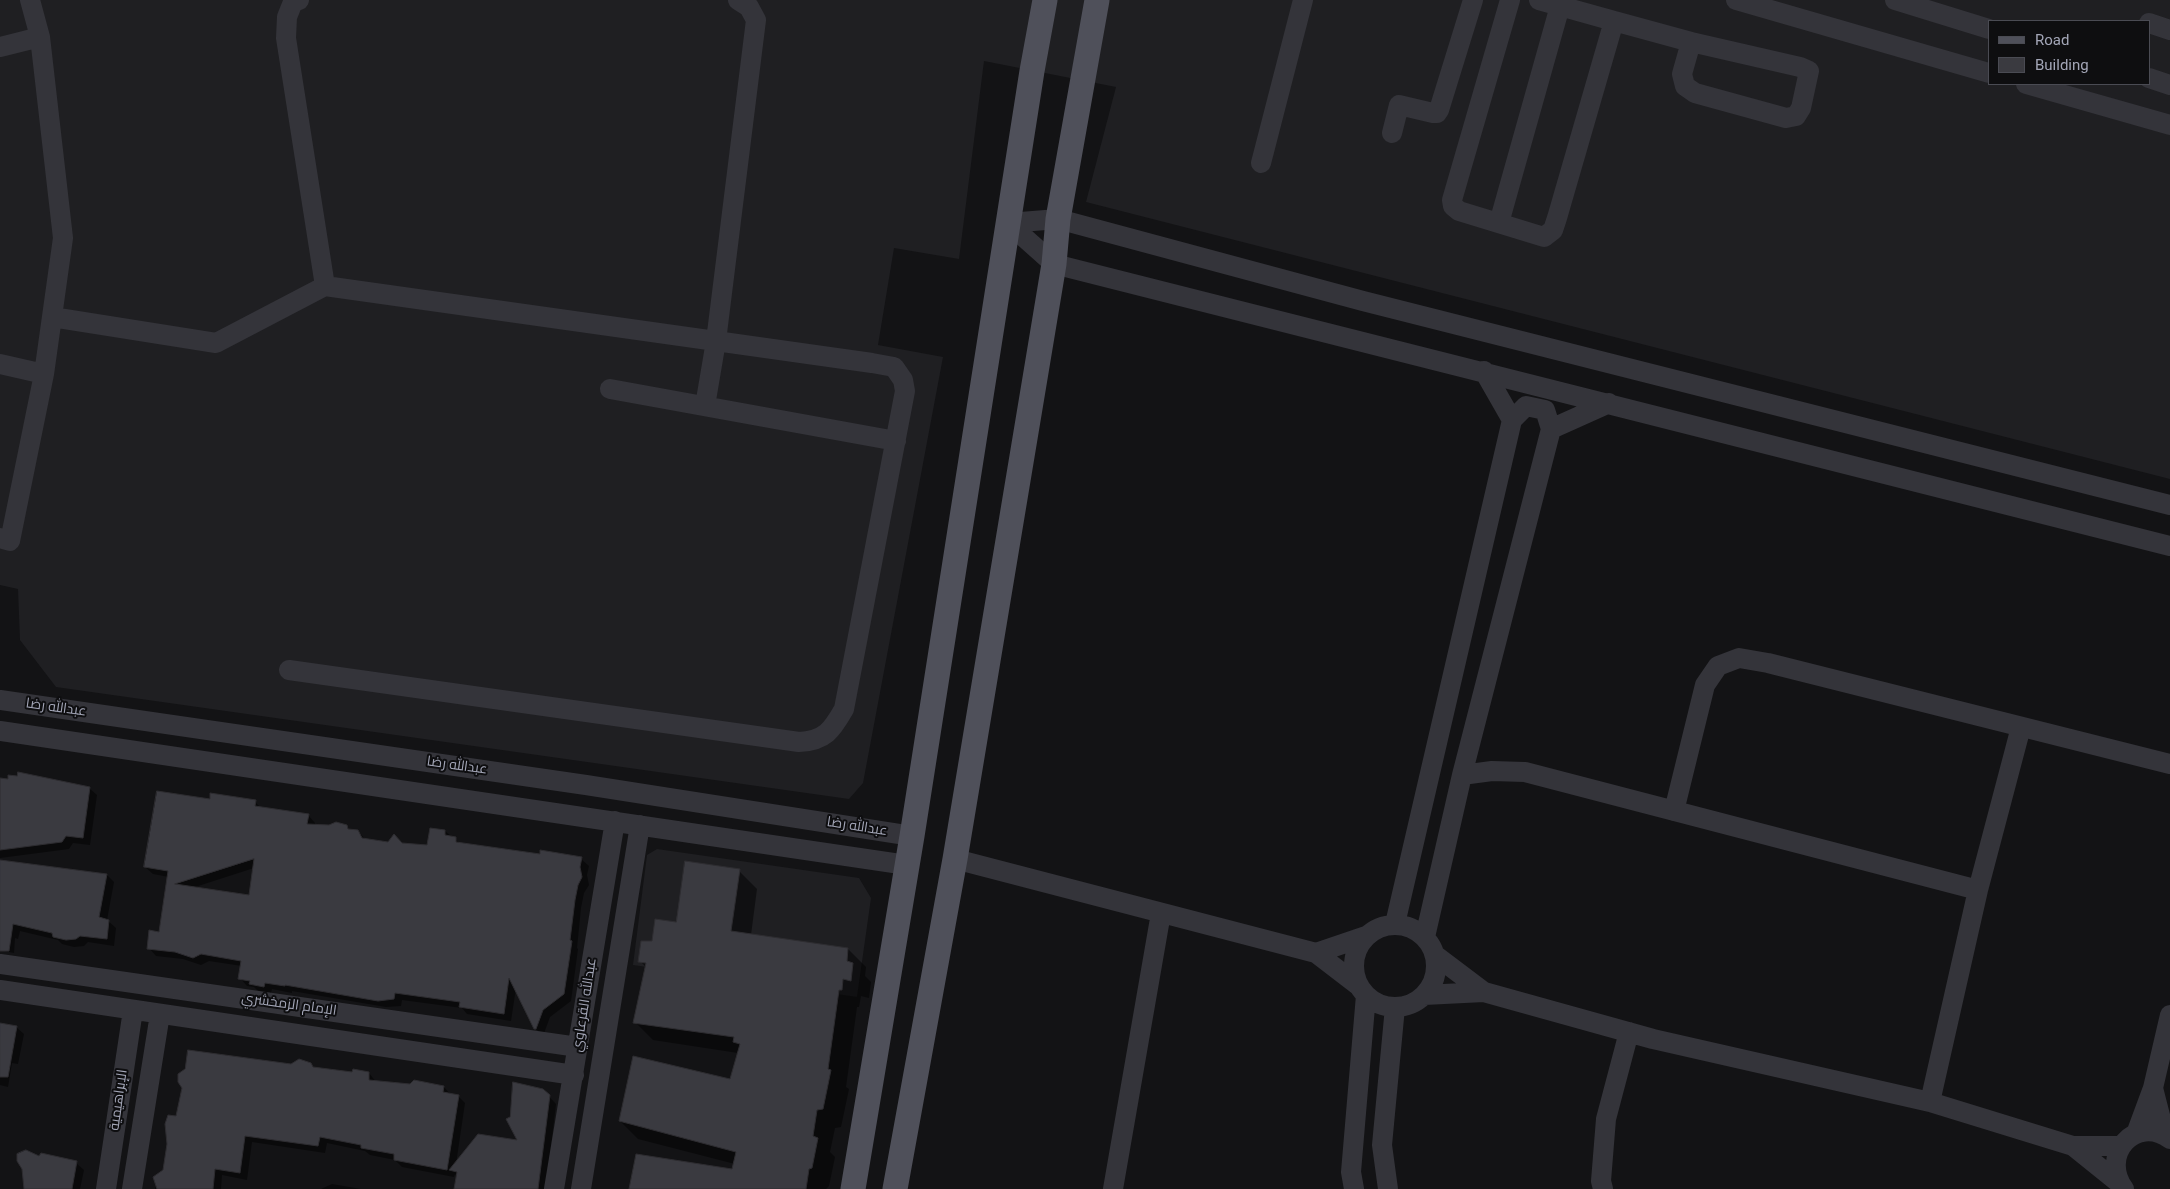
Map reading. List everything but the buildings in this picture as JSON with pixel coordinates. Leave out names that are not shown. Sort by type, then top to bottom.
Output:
[{"type":"main road","points":[[852,1189],[908,865],[1032,71],[1045,0]]},
{"type":"main road","points":[[895,1189],[955,859],[1054,264],[1058,219],[1097,0]]},
{"type":"street","points":[[0,538],[10,541],[44,374],[63,238],[40,37],[30,0]]},
{"type":"street","points":[[298,0],[294,2],[287,17],[286,38],[325,286]]},
{"type":"street","points":[[705,406],[716,341],[756,20],[749,7],[738,0]]},
{"type":"street","points":[[1261,163],[1302,0]]},
{"type":"street","points":[[1392,133],[1399,105],[1433,112],[1439,110],[1473,0]]},
{"type":"street","points":[[1510,0],[1452,200],[1454,206],[1459,211],[1544,237],[1553,230],[1614,21]]},
{"type":"street","points":[[1539,0],[1560,6],[1581,5],[1614,21],[1691,42],[1800,67],[1808,71],[1801,108],[1796,116],[1786,118],[1695,93],[1685,86],[1682,74],[1691,42]]},
{"type":"street","points":[[1736,0],[1988,73]]},
{"type":"street","points":[[1895,0],[1988,29]]},
{"type":"street","points":[[1499,223],[1560,6]]},
{"type":"street","points":[[2150,23],[2170,30]]},
{"type":"street","points":[[0,47],[40,37]]},
{"type":"street","points":[[2150,78],[2170,85]]},
{"type":"street","points":[[2030,85],[2170,125]]},
{"type":"street","points":[[1008,223],[1058,219],[1363,301],[2170,505]]},
{"type":"street","points":[[1008,223],[1054,264],[1484,371],[2170,546]]},
{"type":"street","points":[[52,316],[216,343],[325,286],[894,367],[903,380],[906,391],[844,709],[833,729],[814,742],[799,742],[289,670]]},
{"type":"street","points":[[0,364],[44,374]]},
{"type":"street","points":[[1484,371],[1512,420]]},
{"type":"street","points":[[610,389],[896,441]]},
{"type":"street","points":[[1551,429],[1609,403]]},
{"type":"street","points":[[1395,924],[1512,420],[1526,406],[1545,410],[1551,429],[1462,775],[1425,936]]},
{"type":"street","points":[[1674,811],[1705,685],[1718,666],[1739,658],[1768,663],[2170,764]]},
{"type":"street","name":"عبدالله رضا","points":[[0,700],[586,784],[912,836]]},
{"type":"street","points":[[1930,1102],[1978,890],[2021,727]]},
{"type":"street","points":[[0,731],[908,865]]},
{"type":"street","points":[[1462,775],[1492,771],[1525,772],[1978,890]]},
{"type":"street","points":[[585,816],[586,784]]},
{"type":"street","name":"عبدالله القرعاوي","points":[[554,1189],[615,821]]},
{"type":"street","name":"عبدالله القرعاوي","points":[[581,1189],[640,825]]},
{"type":"street","points":[[955,859],[1316,953],[1379,1003],[1395,1007],[1416,1002],[1431,987],[1437,973],[1435,955],[1425,936],[1416,930],[1395,924],[1385,926],[1366,936],[1316,953]]},
{"type":"street","points":[[1113,1189],[1161,912]]},
{"type":"street","points":[[1354,1189],[1351,1172],[1362,990],[1354,965],[1360,942],[1366,936]]},
{"type":"street","points":[[1435,955],[1484,992]]},
{"type":"street","name":"الإمام الزمخشري","points":[[0,964],[578,1047]]},
{"type":"street","name":"الإمام الزمخشري","points":[[0,990],[574,1075]]},
{"type":"street","points":[[1424,995],[1484,992],[1629,1032],[1930,1102],[2073,1146],[2122,1186]]},
{"type":"street","points":[[1388,1189],[1382,1145],[1395,1007]]},
{"type":"street","name":"الإبراهيمية","points":[[106,1189],[133,1010]]},
{"type":"street","name":"الإبراهيمية","points":[[132,1189],[160,1014]]},
{"type":"street","points":[[2122,1186],[2115,1174],[2116,1154],[2129,1140],[2153,1088],[2170,1015]]},
{"type":"street","points":[[1603,1189],[1601,1182],[1606,1118],[1629,1032]]},
{"type":"street","points":[[2153,1088],[2168,1137]]},
{"type":"street","points":[[2073,1146],[2129,1140],[2156,1132],[2168,1137]]},
{"type":"shaded area","points":[[0,0],[2170,0],[2170,479],[1086,202],[1116,87],[984,61],[959,259],[894,248],[878,345],[943,357],[863,783],[849,799],[56,687],[20,640],[18,589],[0,585]]},
{"type":"shaded area","points":[[657,849],[859,878],[871,898],[857,997],[633,965],[647,855]]}]
